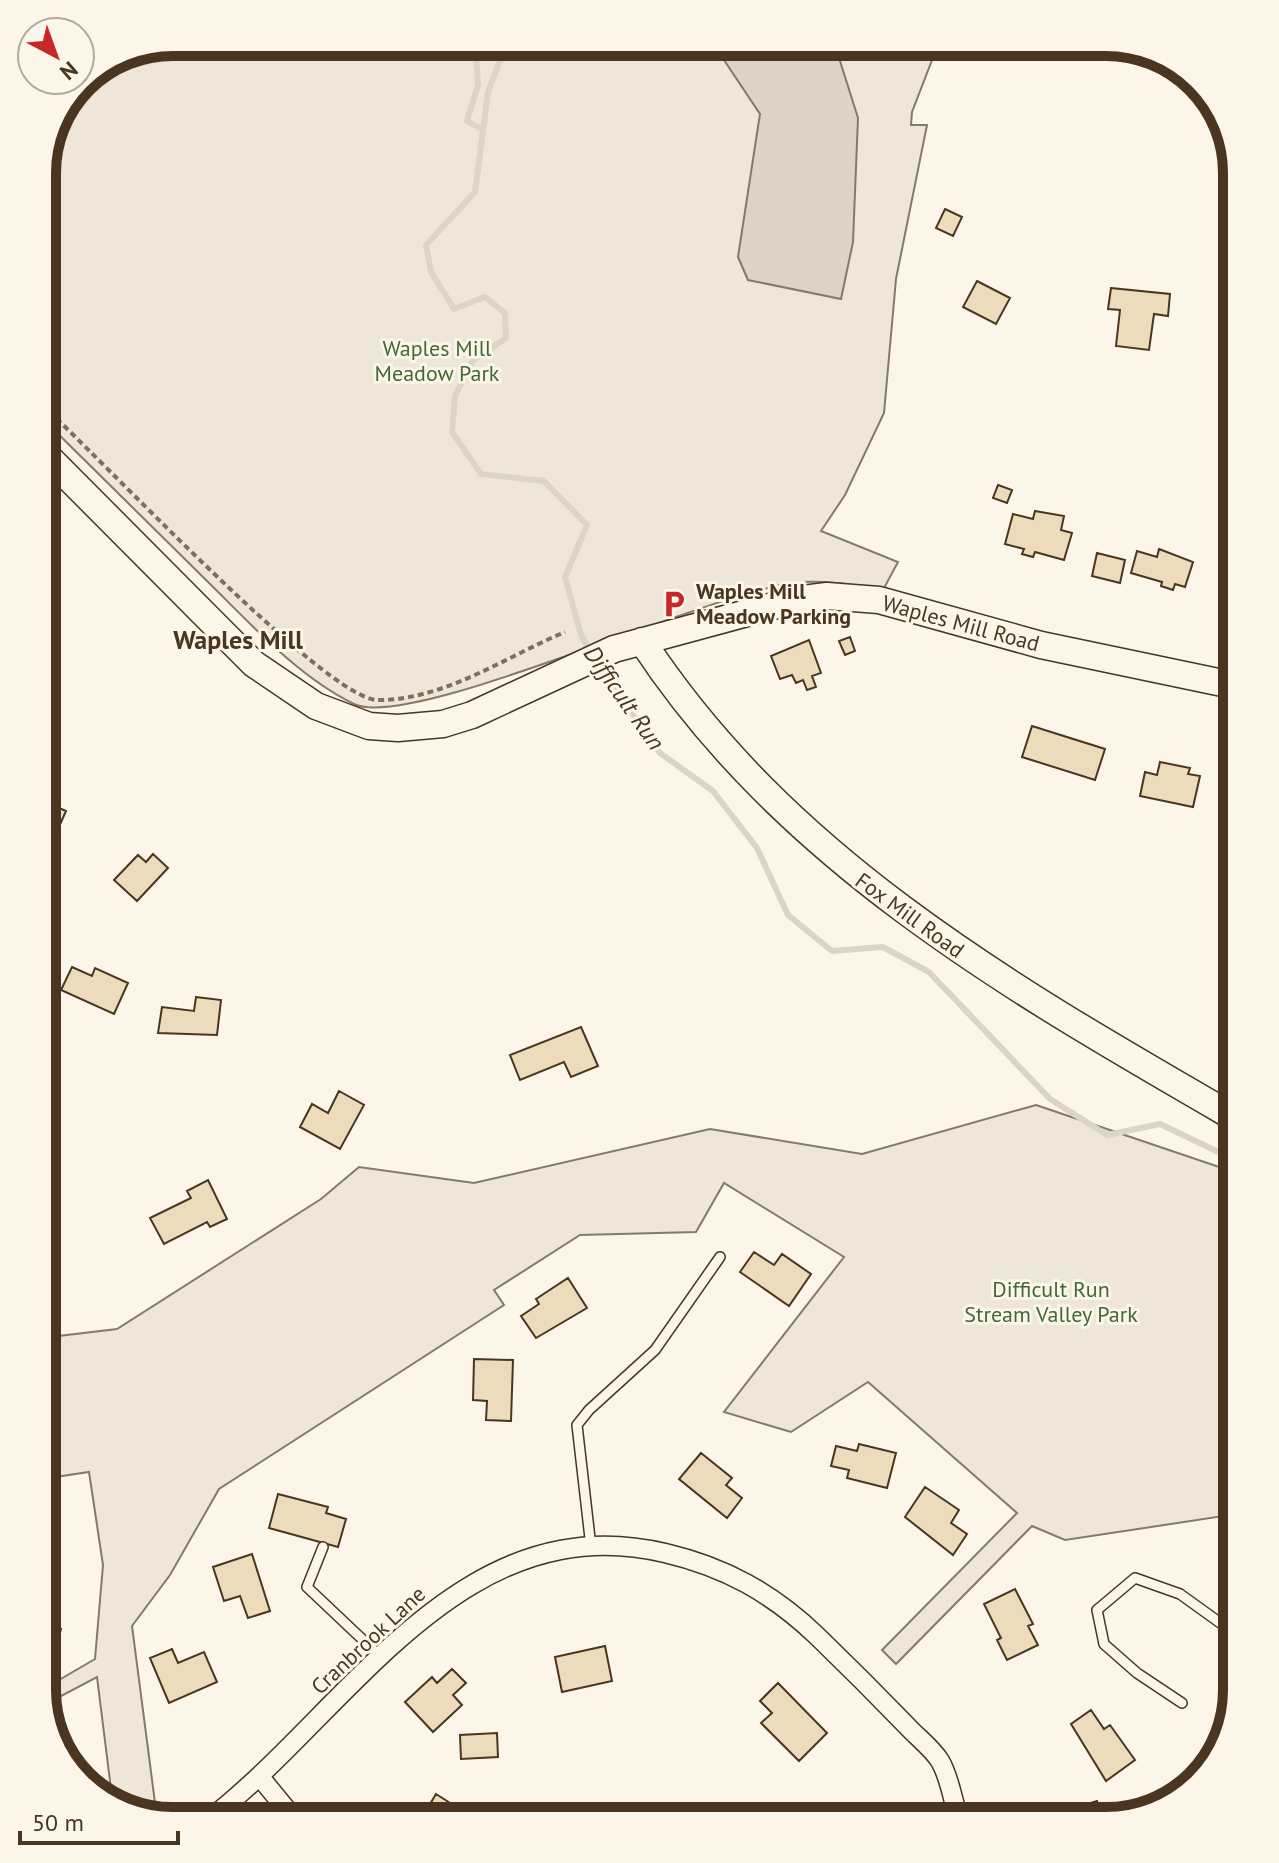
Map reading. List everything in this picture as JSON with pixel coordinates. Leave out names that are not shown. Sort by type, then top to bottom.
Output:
[{"type":"main road","name":"Waples Mill Road","points":[[56,465],[254,664],[296,695],[336,715],[369,726],[398,728],[443,724],[472,715],[614,649],[795,600],[856,596],[1041,645],[1223,683]]},
{"type":"main road","name":"Fox Mill Road","points":[[642,641],[683,702],[740,768],[858,877],[965,956],[1223,1111]]},
{"type":"street","name":"Cranbrook Lane","points":[[224,1807],[260,1777],[381,1657],[440,1604],[477,1580],[517,1562],[570,1547],[591,1547],[650,1550],[696,1560],[742,1579],[781,1603],[854,1671],[939,1759],[955,1807]]},
{"type":"street","points":[[260,1777],[285,1807]]},
{"type":"lane","points":[[591,1547],[577,1425],[589,1410],[655,1350],[720,1257]]},
{"type":"lane","points":[[323,1547],[307,1587],[381,1657]]},
{"type":"lane","points":[[1182,1703],[1137,1673],[1104,1644],[1097,1610],[1135,1578],[1180,1594],[1223,1625]]},
{"type":"path","points":[[56,419],[292,647],[347,688],[374,701],[412,697],[459,682],[565,632]]},
{"type":"green space","name":"Waples Mill Meadow Park","points":[[173,56],[934,56],[912,112],[911,125],[927,125],[896,279],[884,413],[845,495],[821,531],[898,562],[883,590],[816,582],[793,583],[751,592],[494,680],[434,698],[386,707],[354,704],[294,664],[56,432],[56,165],[68,121],[86,96],[96,96],[96,85],[135,62]]},
{"type":"green space","name":"Difficult Run Stream Valley Park","points":[[1036,1105],[1223,1168],[1223,1516],[1065,1540],[1032,1526],[896,1664],[882,1650],[1017,1513],[868,1382],[791,1432],[724,1412],[844,1257],[724,1183],[696,1232],[580,1235],[494,1290],[504,1305],[219,1489],[170,1575],[132,1626],[155,1805],[128,1798],[111,1789],[97,1677],[57,1698],[56,1682],[95,1659],[103,1565],[89,1472],[56,1477],[56,1336],[117,1329],[321,1199],[359,1167],[474,1183],[710,1129],[862,1154]]},
{"type":"shaded area","points":[[721,56],[838,56],[858,118],[853,242],[841,299],[748,280],[738,257],[760,114]]},
{"type":"building","points":[[945,209],[962,217],[953,236],[936,228]]},
{"type":"building","points":[[977,281],[1010,298],[996,324],[963,307]]},
{"type":"building","points":[[1111,288],[1170,294],[1168,316],[1154,314],[1149,350],[1116,346],[1120,310],[1108,309]]},
{"type":"building","points":[[998,485],[1012,490],[1007,503],[993,498]]},
{"type":"building","points":[[1035,511],[1064,516],[1061,530],[1072,533],[1064,560],[1035,552],[1033,557],[1022,554],[1024,549],[1005,544],[1013,514],[1033,519]]},
{"type":"building","points":[[1159,549],[1193,562],[1185,587],[1175,584],[1173,590],[1161,586],[1162,582],[1131,573],[1137,551],[1157,557]]},
{"type":"building","points":[[1097,553],[1125,560],[1120,583],[1092,576]]},
{"type":"building","points":[[850,637],[855,651],[845,655],[839,641]]},
{"type":"building","points":[[809,640],[821,673],[812,676],[816,687],[807,690],[803,680],[796,683],[792,675],[780,679],[771,656]]},
{"type":"building","points":[[1032,726],[1105,749],[1095,780],[1022,757]]},
{"type":"building","points":[[1160,762],[1190,768],[1188,774],[1200,776],[1193,807],[1140,796],[1145,772],[1157,775]]},
{"type":"building","points":[[56,806],[66,811],[56,834]]},
{"type":"building","points":[[153,854],[168,868],[137,901],[114,880],[138,855],[146,862]]},
{"type":"building","points":[[72,967],[92,976],[95,968],[128,983],[114,1014],[61,990]]},
{"type":"building","points":[[196,997],[221,1000],[217,1035],[158,1033],[162,1007],[194,1011]]},
{"type":"building","points":[[581,1027],[598,1066],[571,1077],[564,1062],[520,1080],[510,1055]]},
{"type":"building","points":[[339,1091],[364,1105],[340,1149],[300,1127],[312,1104],[328,1113]]},
{"type":"building","points":[[208,1180],[227,1219],[210,1227],[207,1222],[164,1244],[150,1218],[191,1198],[187,1191]]},
{"type":"building","points":[[754,1252],[774,1265],[782,1254],[811,1274],[789,1306],[740,1272]]},
{"type":"building","points":[[568,1278],[587,1308],[536,1338],[521,1316],[539,1304],[536,1299]]},
{"type":"building","points":[[474,1359],[513,1360],[511,1421],[486,1420],[487,1401],[473,1400]]},
{"type":"building","points":[[859,1444],[896,1453],[887,1488],[847,1478],[849,1470],[831,1466],[836,1446],[857,1451]]},
{"type":"building","points":[[701,1453],[732,1478],[726,1485],[742,1498],[727,1518],[679,1479]]},
{"type":"building","points":[[925,1487],[959,1510],[951,1523],[967,1534],[953,1555],[905,1517]]},
{"type":"building","points":[[278,1494],[328,1507],[326,1513],[346,1519],[338,1547],[269,1528]]},
{"type":"building","points":[[252,1554],[270,1611],[248,1618],[240,1596],[224,1601],[213,1567]]},
{"type":"building","points":[[1015,1589],[1033,1624],[1028,1626],[1038,1645],[1007,1660],[997,1640],[1001,1638],[984,1604]]},
{"type":"building","points":[[56,1628],[61,1629],[56,1646]]},
{"type":"building","points":[[605,1646],[612,1681],[562,1692],[555,1657]]},
{"type":"building","points":[[172,1649],[178,1663],[204,1652],[217,1682],[169,1703],[150,1658]]},
{"type":"building","points":[[452,1669],[466,1683],[453,1695],[462,1705],[433,1732],[405,1702],[432,1677],[437,1683]]},
{"type":"building","points":[[778,1683],[827,1733],[799,1761],[761,1723],[772,1713],[760,1701]]},
{"type":"building","points":[[1091,1710],[1104,1729],[1110,1725],[1135,1760],[1106,1781],[1071,1724]]},
{"type":"building","points":[[497,1733],[498,1757],[461,1759],[460,1735]]},
{"type":"building","points":[[436,1794],[456,1807],[428,1807]]},
{"type":"building","points":[[1097,1801],[1099,1807],[1077,1807]]},
{"type":"waterway","points":[[476,56],[478,85],[467,121],[483,130]]},
{"type":"waterway","name":"Difficult Run","points":[[502,56],[488,92],[475,192],[426,245],[431,272],[454,309],[485,297],[505,313],[506,338],[473,360],[455,396],[452,432],[481,474],[544,481],[587,525],[565,577],[581,635],[590,651]]},
{"type":"waterway","name":"Difficult Run","points":[[597,664],[660,753],[713,791],[757,848],[788,915],[832,951],[883,947],[929,972],[1050,1099],[1107,1135],[1160,1124],[1223,1154]]},
{"type":"place","name":"Waples Mill Meadow Parking","points":[[674,604]]},
{"type":"district","name":"Waples Mill","points":[[238,640]]}]
